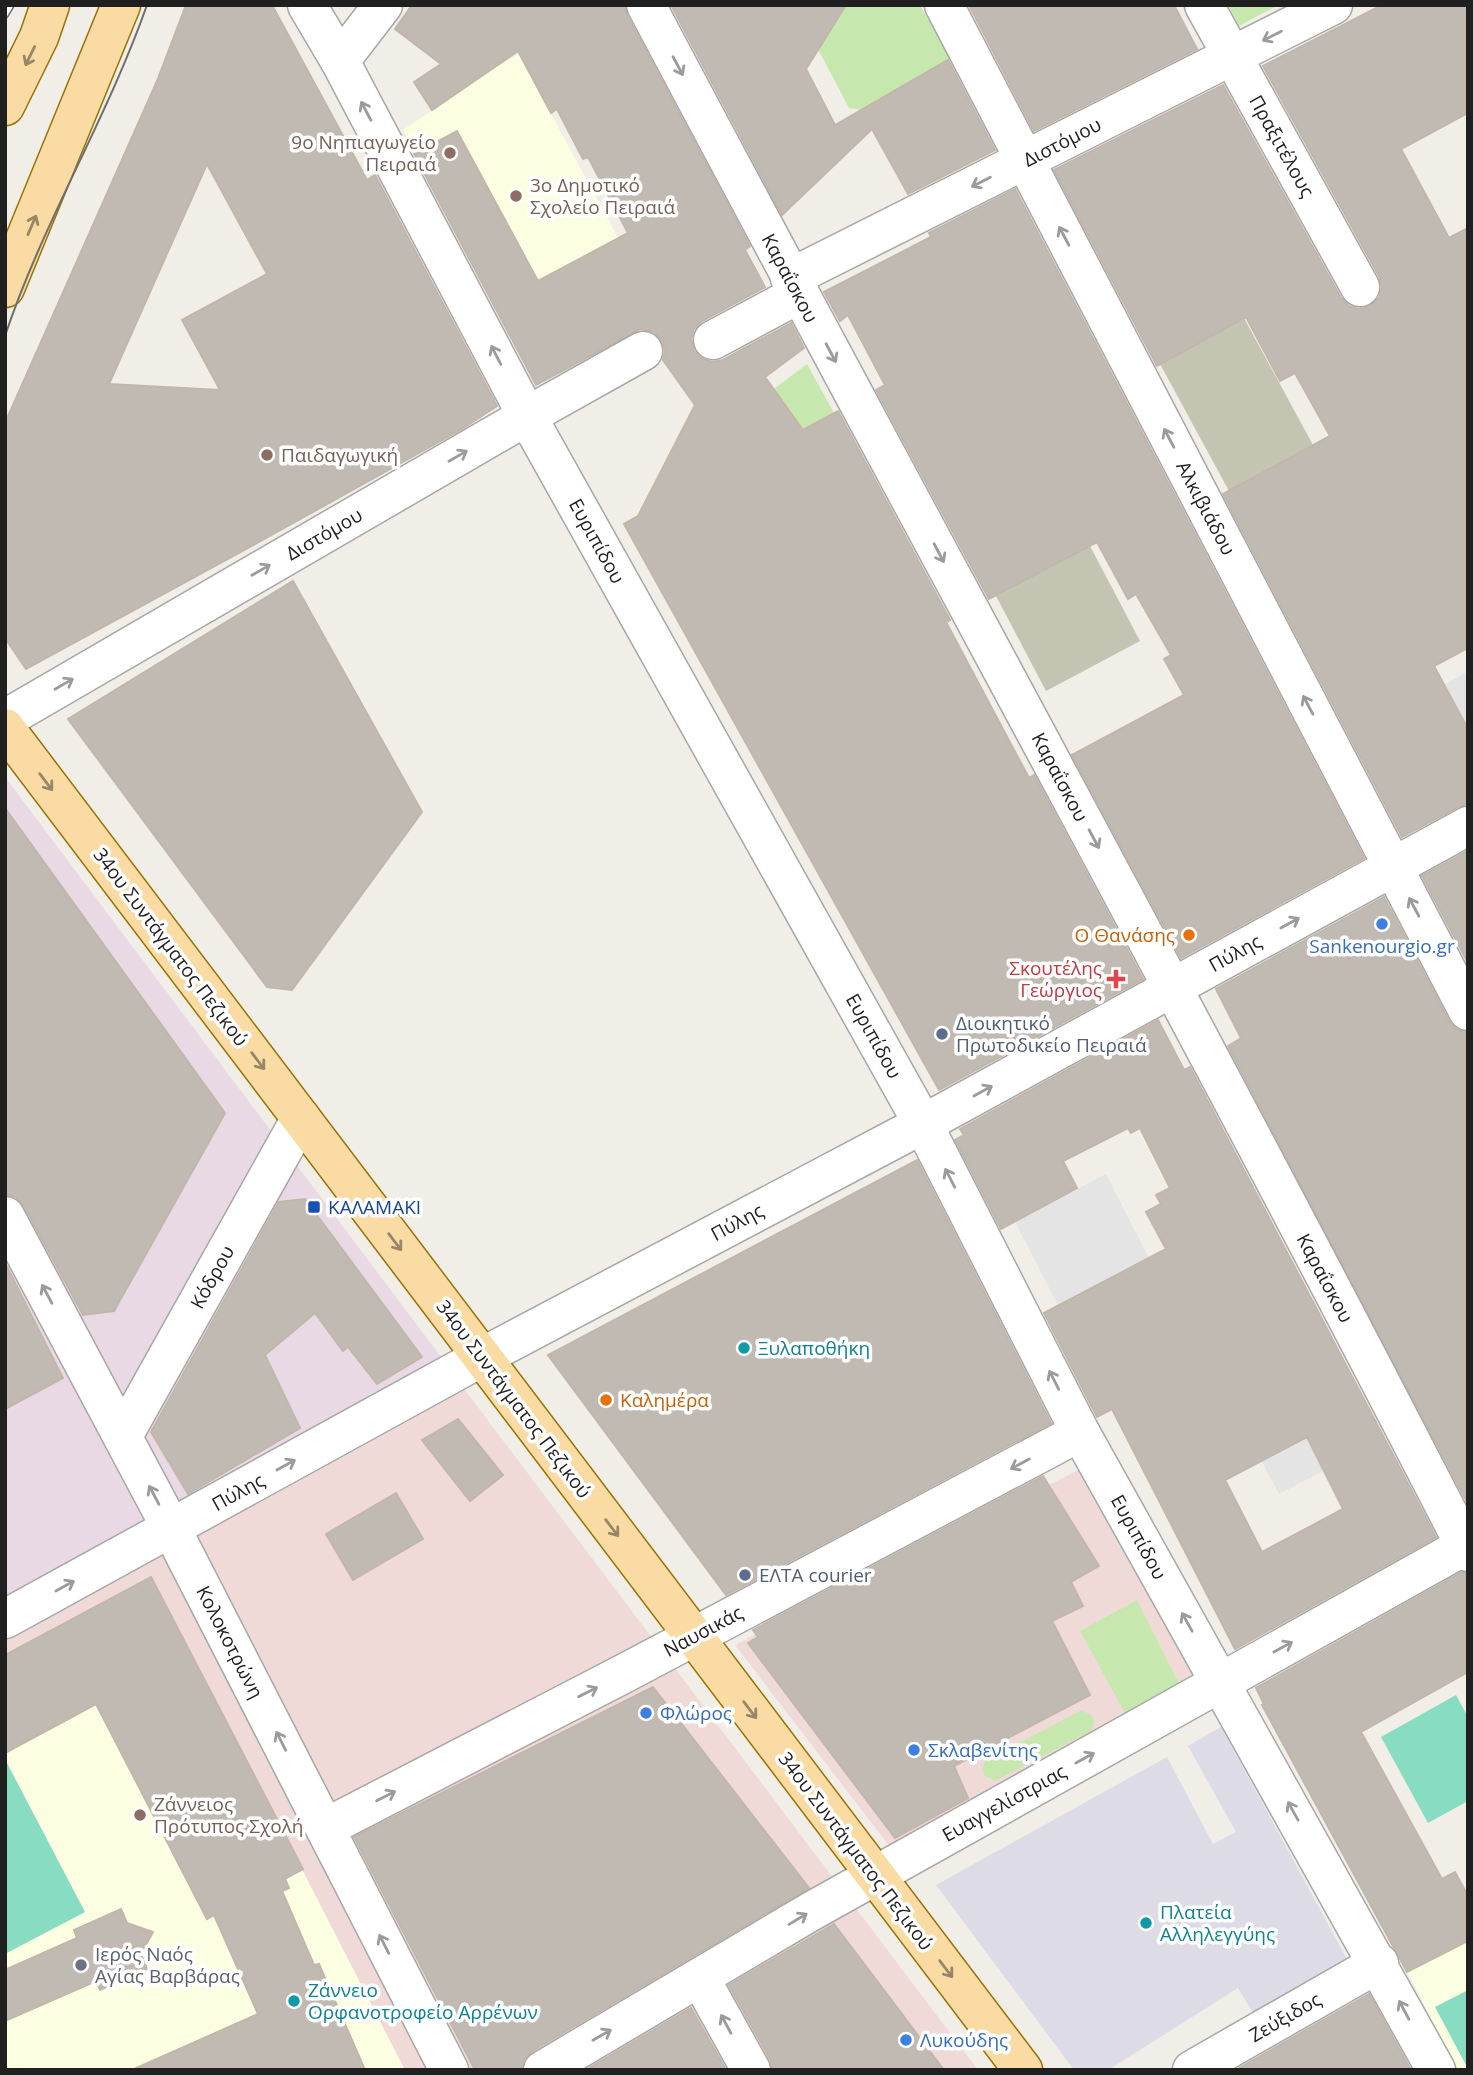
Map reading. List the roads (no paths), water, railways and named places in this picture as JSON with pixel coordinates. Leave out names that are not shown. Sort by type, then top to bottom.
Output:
[{"type":"main road","points":[[5,106],[39,37],[50,5]]},
{"type":"main road","points":[[5,288],[121,5]]},
{"type":"main road","name":"34ου Συντάγματος Πεζικού","points":[[5,728],[1023,2070]]},
{"type":"street","name":"Ευριπίδου","points":[[307,5],[340,61],[527,416],[923,1124],[1080,1433],[1436,2070]]},
{"type":"street","points":[[340,61],[383,5]]},
{"type":"street","name":"Καραΐσκου","points":[[646,5],[1173,987],[1467,1547]]},
{"type":"street","name":"Αλκιβιάδου","points":[[944,5],[1468,1011]]},
{"type":"street","name":"Πραξιτέλους","points":[[1204,5],[1360,287]]},
{"type":"street","name":"Διστόμου","points":[[713,340],[795,286],[1025,160],[1333,5]]},
{"type":"street","name":"Διστόμου","points":[[5,719],[527,416],[643,352]]},
{"type":"street","name":"Πύλης","points":[[5,1619],[482,1357],[923,1124],[1468,826]]},
{"type":"street","name":"Κόδρου","points":[[124,1436],[301,1118]]},
{"type":"street","name":"Κολοκοτρώνη","points":[[5,1216],[124,1436],[449,2070]]},
{"type":"street","name":"Ναυσικάς","points":[[325,1828],[1080,1433]]},
{"type":"street","name":"Ευαγγελίστριας","points":[[544,2070],[875,1875],[1467,1547]]},
{"type":"street","name":"Ζεύξιδος","points":[[1192,2070],[1379,1964]]},
{"type":"street","points":[[700,1978],[751,2070]]},
{"type":"tram line","points":[[5,336],[38,252],[113,89],[147,5]]},
{"type":"railway","points":[[5,15],[11,5]]},
{"type":"place","name":"9o Νηπιαγωγείο Πειραιά","points":[[450,153]]},
{"type":"place","name":"3ο Δημοτικό Σχολείο Πειραιά","points":[[516,196]]},
{"type":"place","name":"Παιδαγωγική","points":[[267,455]]},
{"type":"place","name":"Sankenourgio.gr","points":[[1382,924]]},
{"type":"place","name":"Ο Θανάσης","points":[[1189,935]]},
{"type":"place","name":"Σκουτέλης Γεώργιος","points":[[1116,979]]},
{"type":"place","name":"Διοικητικό Πρωτοδικείο Πειραιά","points":[[942,1034]]},
{"type":"place","name":"ΚΑΛΑΜΑΚΙ","points":[[314,1207]]},
{"type":"place","name":"Ξυλαποθήκη","points":[[744,1348]]},
{"type":"place","name":"Καλημέρα","points":[[606,1400]]},
{"type":"place","name":"ΕΛΤΑ courier","points":[[745,1575]]},
{"type":"place","name":"Φλώρος","points":[[646,1713]]},
{"type":"place","name":"Σκλαβενίτης","points":[[914,1750]]},
{"type":"place","name":"Ζάννειος Πρότυπος Σχολή","points":[[140,1815]]},
{"type":"place","name":"Πλατεία Αλληλεγγύης","points":[[1146,1923]]},
{"type":"place","name":"Ιερός Ναός Αγίας Βαρβάρας","points":[[81,1965]]},
{"type":"place","name":"Ζάννειο Ορφανοτροφείο Αρρένων","points":[[294,2001]]},
{"type":"place","name":"Λυκούδης","points":[[906,2040]]}]
